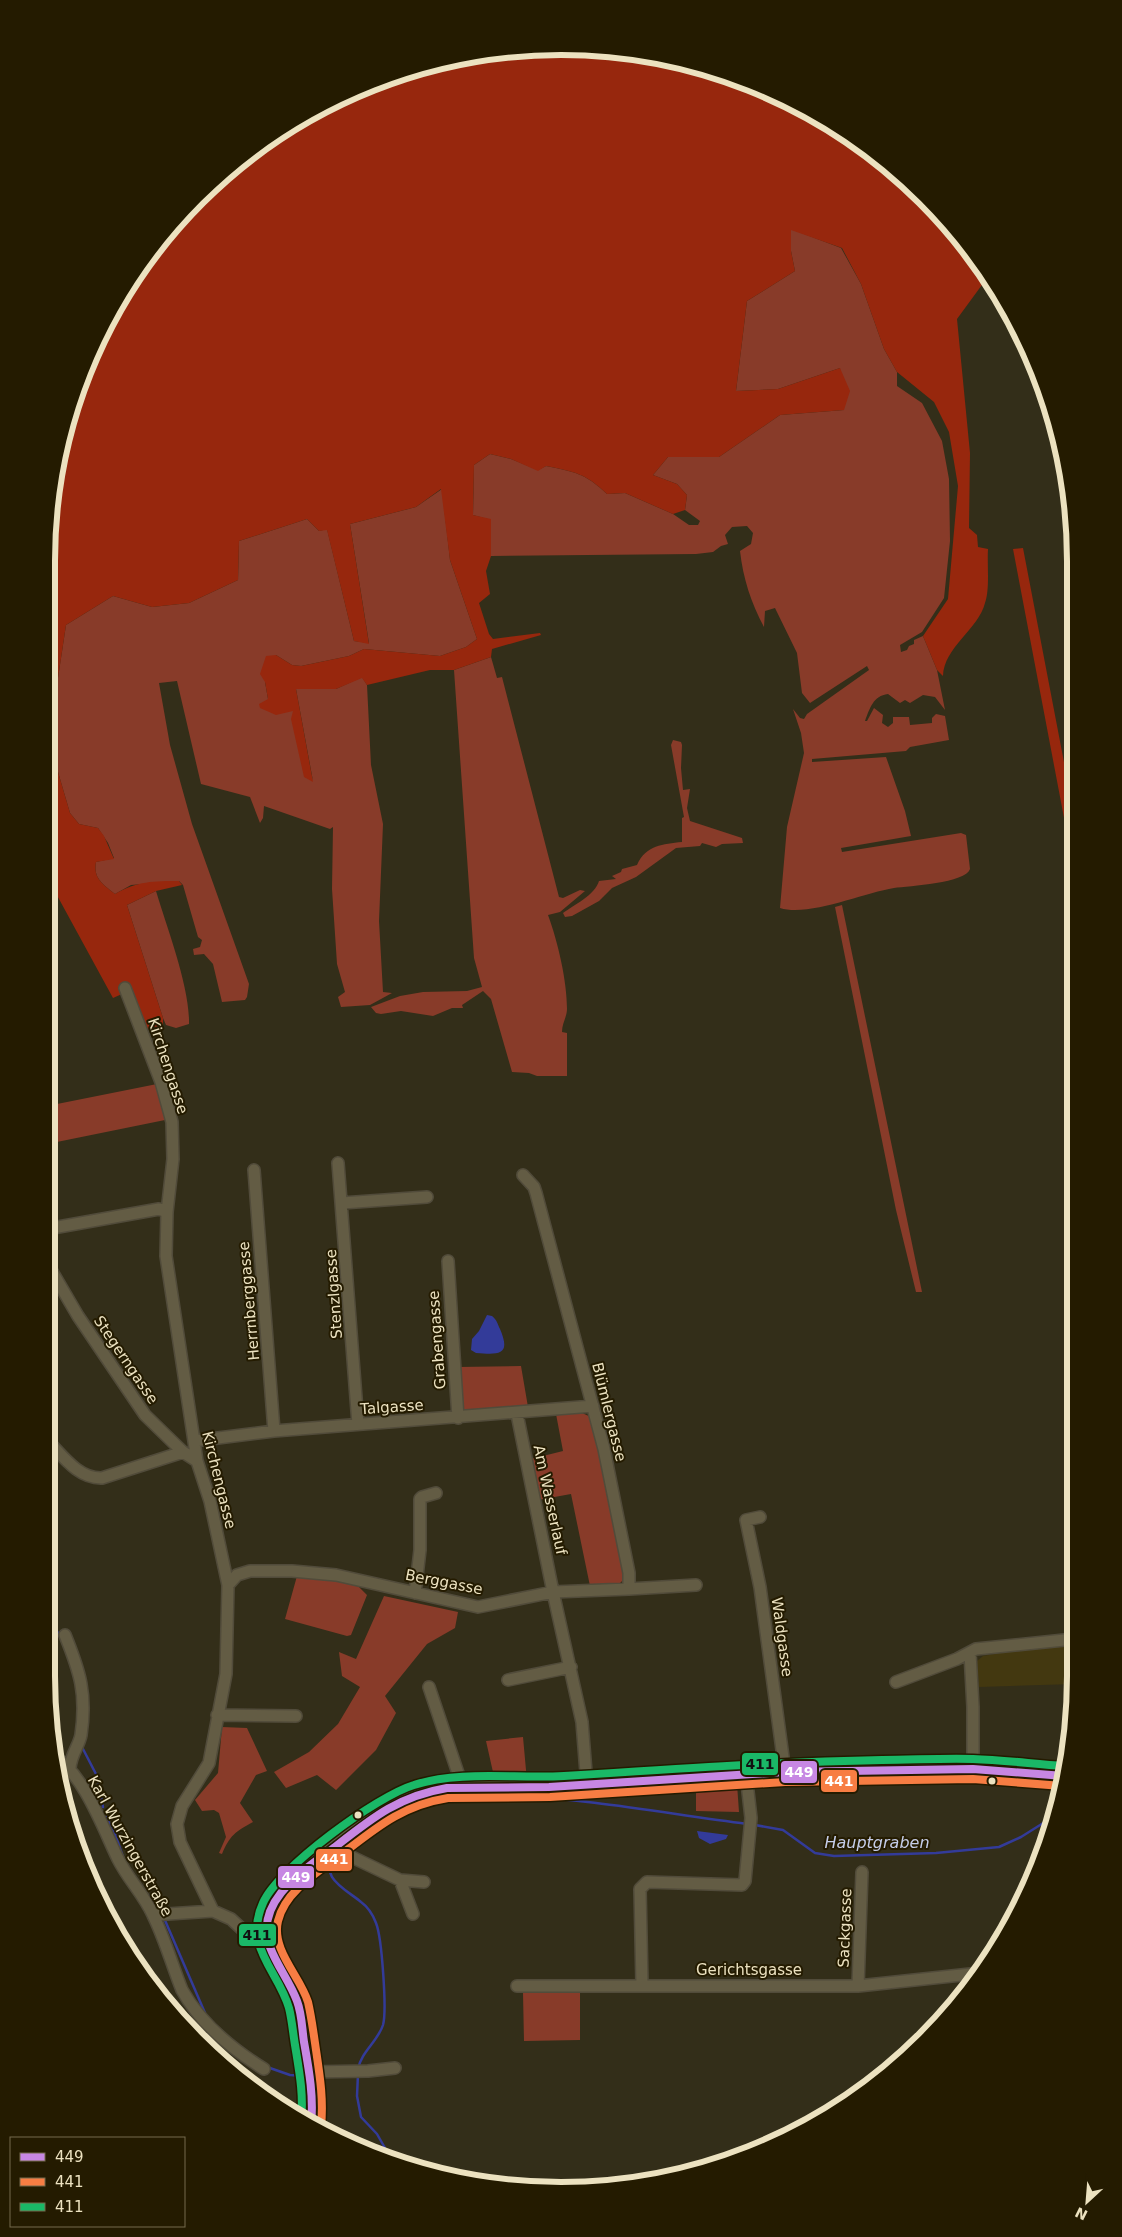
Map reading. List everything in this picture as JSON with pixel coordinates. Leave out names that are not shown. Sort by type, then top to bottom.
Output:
[{"type":"street","name":"Kirchengasse","points":[[125,988],[161,1082],[172,1122],[173,1159],[167,1212],[166,1256],[197,1461],[210,1501],[228,1585],[226,1674],[209,1763],[182,1806],[177,1824],[180,1842],[213,1911]]},
{"type":"street","name":"Stenzlgasse","points":[[338,1162],[358,1424]]},
{"type":"street","name":"Herrnberggasse","points":[[254,1170],[274,1431]]},
{"type":"street","name":"Blümlergasse","points":[[523,1175],[534,1187],[536,1193],[593,1406],[630,1573],[629,1589]]},
{"type":"street","points":[[342,1203],[427,1197]]},
{"type":"street","points":[[55,1228],[159,1209],[167,1212]]},
{"type":"street","name":"Grabengasse","points":[[448,1261],[458,1418]]},
{"type":"street","name":"Stegerngasse","points":[[55,1277],[78,1316],[144,1415],[183,1452],[197,1461]]},
{"type":"street","name":"Talgasse","points":[[194,1441],[274,1431],[517,1414],[593,1406]]},
{"type":"street","name":"Am Wasserlauf","points":[[517,1414],[553,1592]]},
{"type":"street","points":[[55,1448],[83,1475],[92,1478],[102,1478],[183,1452]]},
{"type":"street","points":[[415,1593],[420,1550],[420,1500],[422,1497],[436,1493]]},
{"type":"street","name":"Waldgasse","points":[[760,1517],[746,1520],[760,1587],[785,1772]]},
{"type":"street","name":"Berggasse","points":[[228,1585],[238,1575],[250,1571],[292,1571],[336,1575],[478,1607],[553,1592]]},
{"type":"street","points":[[587,1785],[582,1722],[553,1592],[696,1585]]},
{"type":"street","name":"Karl Wurzingerstraße","points":[[65,1635],[78,1666],[83,1692],[81,1737],[71,1757],[70,1768],[110,1837],[128,1879],[144,1898],[153,1915],[188,2002],[235,2050],[264,2069]]},
{"type":"street","points":[[896,1682],[976,1649],[1067,1640]]},
{"type":"street","points":[[970,1653],[973,1707],[973,1769]]},
{"type":"street","points":[[508,1680],[571,1667]]},
{"type":"street","points":[[429,1687],[463,1788]]},
{"type":"street","points":[[217,1715],[296,1716]]},
{"type":"street","points":[[63,1763],[70,1768]]},
{"type":"street","points":[[311,2115],[312,2096],[297,2002],[269,1950],[266,1941],[268,1918],[278,1897],[298,1877],[339,1851],[389,1805],[408,1796],[430,1790],[587,1785],[785,1772],[973,1769],[1057,1775]]},
{"type":"street","points":[[642,1985],[640,1888],[647,1882],[742,1885],[745,1881],[751,1818],[746,1774]]},
{"type":"street","points":[[339,1851],[400,1880],[424,1882]]},
{"type":"street","name":"Sackgasse","points":[[858,1986],[862,1872]]},
{"type":"street","points":[[400,1880],[413,1914]]},
{"type":"street","points":[[153,1915],[213,1911],[231,1919],[243,1930],[266,1941]]},
{"type":"street","name":"Gerichtsgasse","points":[[517,1986],[858,1986],[969,1974]]},
{"type":"street","points":[[309,2072],[353,2072],[395,2068]]},
{"type":"shaded area","points":[[561,55],[627,59],[692,72],[724,82],[785,107],[842,140],[869,160],[919,203],[941,227],[984,283],[957,319],[970,453],[969,528],[977,535],[978,547],[988,549],[987,591],[981,613],[949,656],[943,676],[937,670],[923,636],[948,599],[958,486],[949,432],[934,402],[897,372],[884,349],[861,284],[842,248],[791,230],[791,251],[795,271],[747,301],[736,391],[778,389],[840,368],[850,391],[844,410],[780,415],[719,457],[668,457],[653,475],[677,484],[687,495],[685,510],[673,514],[625,493],[607,494],[586,477],[565,470],[546,466],[538,471],[511,459],[490,454],[474,465],[473,515],[491,519],[491,556],[486,571],[490,594],[479,603],[489,634],[493,639],[540,633],[541,635],[492,649],[491,657],[454,670],[430,670],[367,685],[362,678],[336,689],[296,689],[313,782],[304,777],[291,719],[293,711],[276,715],[260,708],[259,704],[268,699],[265,682],[260,674],[266,656],[276,655],[292,665],[301,666],[349,656],[364,649],[440,656],[466,647],[477,639],[450,560],[441,489],[416,507],[350,524],[369,644],[354,641],[327,530],[319,531],[307,519],[239,541],[238,580],[189,603],[152,607],[113,596],[66,625],[55,698],[56,528],[65,462],[72,430],[94,367],[107,337],[140,280],[181,227],[203,203],[253,160],[280,140],[337,107],[398,82],[430,72],[495,59]]},
{"type":"shaded area","points":[[791,229],[841,248],[861,284],[884,349],[897,372],[897,386],[922,403],[942,441],[949,479],[950,541],[944,598],[922,632],[900,645],[901,652],[907,650],[909,646],[914,644],[914,640],[923,636],[937,670],[945,710],[935,697],[923,695],[910,703],[905,700],[900,703],[888,694],[875,700],[865,721],[867,721],[874,708],[883,715],[882,723],[888,727],[893,723],[893,717],[909,717],[910,725],[932,723],[932,718],[936,714],[945,716],[949,740],[910,747],[906,751],[812,759],[812,762],[886,757],[905,811],[911,836],[841,848],[842,852],[961,833],[966,835],[970,869],[959,878],[948,881],[894,888],[821,907],[792,910],[780,908],[787,827],[804,753],[801,733],[793,709],[800,718],[804,719],[807,714],[869,670],[867,666],[810,703],[802,693],[797,653],[775,608],[765,611],[764,627],[751,600],[745,581],[740,551],[751,544],[753,533],[747,526],[732,527],[725,535],[728,544],[721,546],[713,552],[696,554],[491,556],[491,520],[473,515],[474,465],[490,454],[511,459],[538,470],[546,466],[579,474],[586,477],[607,494],[625,493],[673,514],[689,525],[698,525],[700,521],[685,510],[687,495],[677,484],[653,475],[668,457],[719,457],[780,415],[844,410],[840,368],[778,389],[736,391],[747,301],[795,271],[791,251]]},
{"type":"shaded area","points":[[442,489],[450,560],[477,639],[466,647],[440,656],[364,649],[349,656],[301,666],[292,665],[276,655],[265,682],[268,699],[293,711],[313,781],[296,689],[336,689],[362,677],[367,685],[371,765],[383,824],[379,921],[383,992],[392,993],[370,1005],[341,1007],[338,997],[345,992],[337,964],[332,889],[333,827],[330,829],[264,806],[263,818],[260,823],[250,797],[201,784],[177,681],[159,683],[170,745],[192,824],[249,984],[245,1000],[222,1002],[213,964],[204,954],[194,955],[193,949],[200,947],[202,940],[198,937],[183,885],[179,881],[131,885],[115,894],[100,881],[95,868],[96,862],[114,858],[108,843],[98,828],[79,824],[70,813],[58,772],[55,735],[55,698],[66,625],[113,596],[152,607],[189,603],[238,580],[239,541],[307,519],[319,531],[327,529],[354,641],[369,643],[350,524],[416,507]]},
{"type":"shaded area","points":[[1023,548],[1067,778],[1067,834],[1013,549]]},
{"type":"shaded area","points":[[491,657],[497,678],[502,677],[559,897],[563,898],[580,890],[585,891],[560,912],[548,915],[564,974],[567,998],[567,1012],[562,1032],[567,1033],[567,1076],[537,1076],[529,1073],[512,1072],[491,999],[483,991],[462,1005],[463,1008],[452,1008],[433,1016],[401,1011],[381,1014],[376,1013],[371,1007],[400,996],[423,992],[467,991],[482,987],[474,958],[454,670]]},
{"type":"shaded area","points":[[55,735],[58,772],[70,813],[79,824],[98,828],[104,836],[114,859],[96,862],[96,873],[100,881],[115,894],[131,886],[146,883],[179,881],[182,885],[156,891],[127,905],[163,1018],[163,1025],[146,1029],[131,990],[113,998],[55,892]]},
{"type":"shaded area","points":[[673,740],[681,742],[682,745],[681,768],[683,790],[690,789],[687,808],[690,821],[742,838],[743,843],[722,844],[716,847],[702,843],[700,846],[676,848],[636,877],[612,888],[599,901],[572,916],[565,917],[563,913],[589,895],[599,881],[616,879],[612,876],[621,872],[622,869],[637,865],[650,849],[682,842],[682,818],[684,817],[671,745]]},
{"type":"shaded area","points":[[156,891],[186,993],[189,1024],[176,1028],[166,1025],[163,1018],[127,905]]},
{"type":"shaded area","points":[[842,905],[922,1292],[916,1292],[896,1210],[835,907]]},
{"type":"shaded area","points":[[157,1084],[165,1120],[55,1142],[55,1104]]},
{"type":"shaded area","points":[[487,1315],[492,1316],[497,1322],[503,1338],[504,1349],[501,1352],[491,1354],[476,1353],[471,1350],[472,1339],[479,1331]]},
{"type":"shaded area","points":[[521,1366],[528,1407],[466,1412],[462,1407],[458,1367]]},
{"type":"shaded area","points":[[582,1413],[591,1417],[597,1432],[625,1578],[619,1584],[590,1586],[571,1494],[538,1500],[531,1459],[563,1451],[556,1414]]},
{"type":"shaded area","points":[[297,1576],[329,1579],[357,1585],[367,1595],[351,1635],[347,1636],[285,1619]]},
{"type":"shaded area","points":[[384,1596],[458,1612],[455,1628],[427,1644],[385,1696],[396,1713],[376,1750],[336,1790],[317,1775],[286,1788],[274,1772],[309,1752],[338,1724],[360,1687],[342,1676],[339,1652],[356,1659]]},
{"type":"shaded area","points":[[1067,1646],[1067,1684],[979,1687],[977,1661],[983,1656],[1024,1649]]},
{"type":"shaded area","points":[[222,1727],[247,1728],[267,1771],[256,1775],[240,1803],[253,1822],[234,1835],[222,1854],[219,1853],[226,1837],[219,1813],[214,1810],[202,1811],[195,1800],[218,1773]]},
{"type":"shaded area","points":[[523,1737],[527,1781],[495,1781],[486,1741]]},
{"type":"shaded area","points":[[737,1784],[739,1812],[696,1811],[696,1786]]},
{"type":"shaded area","points":[[697,1831],[728,1835],[726,1839],[710,1844],[699,1838]]},
{"type":"shaded area","points":[[580,1990],[580,2040],[524,2041],[523,1993]]},
{"type":"waterway","points":[[55,1627],[60,1637]]},
{"type":"waterway","points":[[82,1747],[98,1778],[103,1807]]},
{"type":"waterway","name":"Hauptgraben","points":[[424,1800],[468,1795],[542,1798],[747,1824]]},
{"type":"waterway","name":"Hauptgraben","points":[[384,1819],[417,1802]]},
{"type":"waterway","points":[[106,1817],[114,1831],[123,1857]]},
{"type":"waterway","name":"Hauptgraben","points":[[755,1825],[783,1830],[815,1853],[834,1856],[936,1853],[999,1847],[1021,1837],[1045,1822]]},
{"type":"waterway","name":"Hauptgraben","points":[[338,1853],[329,1868],[331,1875],[341,1887],[364,1904],[372,1914],[378,1931],[382,1958],[384,1991],[383,2025],[381,2031],[362,2057],[358,2069]]},
{"type":"waterway","points":[[148,1895],[159,1909]]},
{"type":"waterway","points":[[164,1918],[205,2013]]},
{"type":"waterway","points":[[267,2067],[290,2075],[304,2076]]},
{"type":"waterway","name":"Hauptgraben","points":[[358,2074],[357,2096],[361,2117],[377,2134],[386,2150]]},
{"type":"transit line","name":"411","points":[[302,2110],[301,2082],[289,2008],[284,1994],[264,1958],[257,1933],[258,1919],[263,1903],[272,1888],[288,1871],[330,1835],[377,1803],[398,1792],[432,1780],[469,1776],[546,1777],[802,1762],[962,1759],[1059,1765]]},
{"type":"transit line","name":"449","points":[[311,2116],[310,2084],[300,2011],[294,1994],[270,1947],[267,1931],[269,1916],[275,1902],[296,1877],[361,1827],[400,1803],[447,1788],[549,1787],[785,1772],[973,1769],[1057,1775]]},
{"type":"transit line","name":"441","points":[[321,2121],[321,2084],[308,2002],[282,1953],[277,1932],[278,1921],[288,1900],[313,1875],[391,1818],[417,1806],[448,1798],[550,1797],[785,1782],[973,1779],[1055,1785]]}]
